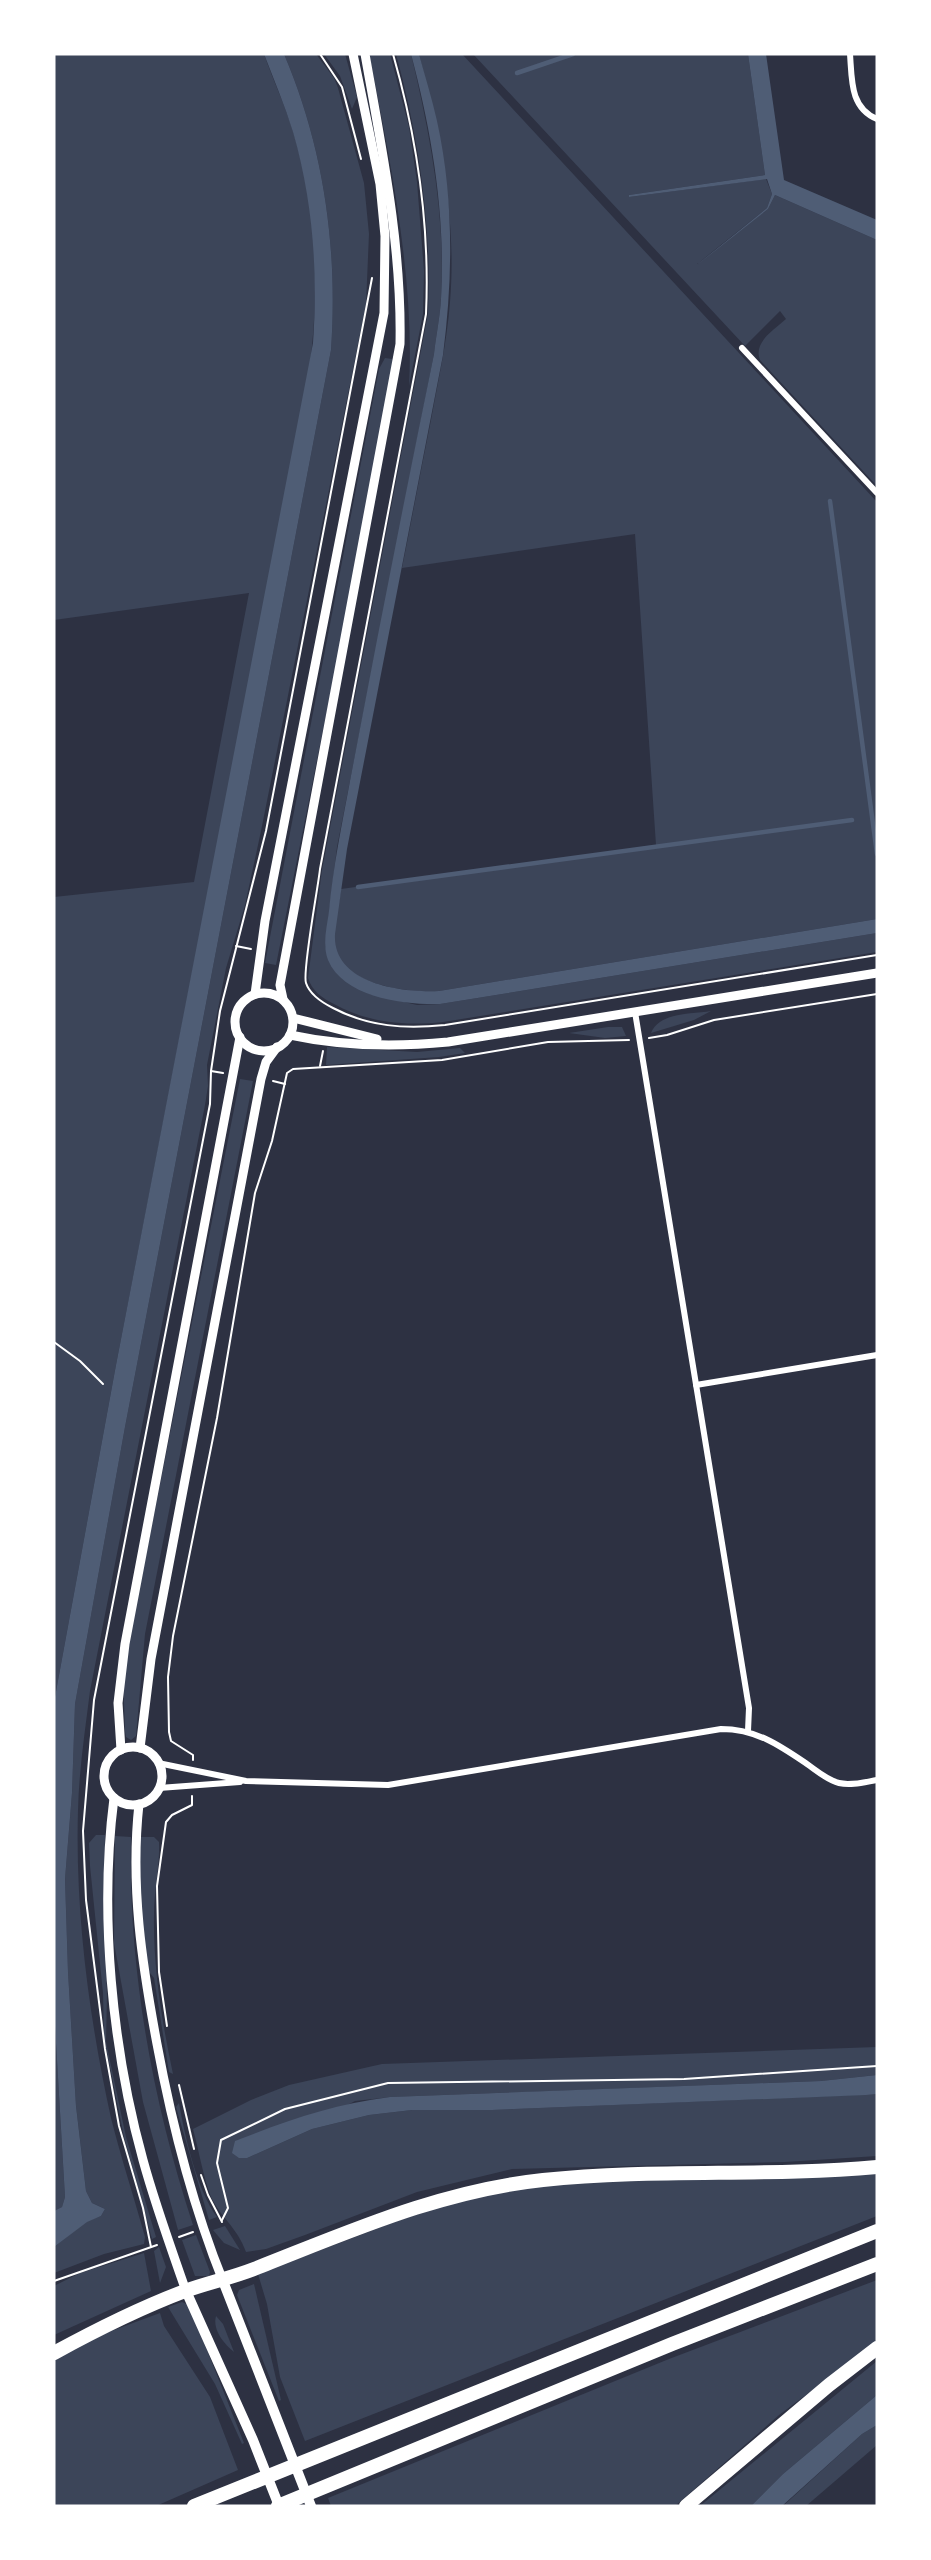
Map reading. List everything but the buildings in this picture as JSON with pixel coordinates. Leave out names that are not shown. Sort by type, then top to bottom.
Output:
[{"type":"highway","points":[[54,2353],[186,2290],[223,2281],[418,2205],[482,2190],[541,2180],[608,2175],[751,2174],[877,2167]]},
{"type":"highway","points":[[194,2506],[877,2231]]},
{"type":"highway","points":[[278,2506],[672,2344],[877,2264]]},
{"type":"highway","points":[[686,2506],[829,2385],[877,2348]]},
{"type":"main road","points":[[223,2281],[311,2506]]},
{"type":"main road","points":[[186,2290],[253,2440],[278,2506]]},
{"type":"street","points":[[255,994],[265,921],[384,313],[385,236],[380,184],[353,54]]},
{"type":"street","points":[[140,1748],[151,1659],[261,1079],[266,1062],[290,1035],[293,1018],[283,999],[280,985],[400,344],[399,274],[395,235],[365,54]]},
{"type":"street","points":[[850,54],[854,98],[865,114],[877,119]]},
{"type":"street","points":[[742,348],[877,494]]},
{"type":"street","points":[[290,1035],[325,1042],[448,1042],[877,973]]},
{"type":"street","points":[[277,1047],[267,1050],[247,1045],[240,1037],[235,1021],[237,1012],[247,998],[255,994],[265,993],[283,999]]},
{"type":"street","points":[[635,1012],[749,1708],[748,1731]]},
{"type":"street","points":[[293,1018],[391,1043]]},
{"type":"street","points":[[121,1750],[118,1703],[125,1644],[240,1037]]},
{"type":"street","points":[[696,1385],[877,1355]]},
{"type":"street","points":[[159,1788],[246,1781],[388,1785],[722,1729],[748,1731],[772,1740],[824,1777],[841,1783],[877,1780]]},
{"type":"street","points":[[140,1748],[158,1763],[161,1778],[159,1788],[151,1799],[139,1804],[123,1803],[114,1798],[106,1786],[104,1772],[110,1758],[121,1750],[140,1748]]},
{"type":"street","points":[[158,1763],[246,1781]]},
{"type":"street","points":[[114,1798],[110,1832],[109,1907],[117,2028],[143,2160],[186,2290]]},
{"type":"street","points":[[139,1804],[135,1889],[142,1969],[179,2148],[202,2228],[223,2281]]},
{"type":"path","points":[[320,54],[342,87],[362,162]]},
{"type":"path","points":[[211,1071],[229,969],[248,906],[266,831],[372,272]]},
{"type":"path","points":[[307,960],[307,985],[315,996],[326,1004],[361,1020],[386,1026],[414,1028],[445,1025],[877,955]]},
{"type":"path","points":[[193,1755],[171,1741],[169,1732],[168,1677],[173,1636],[217,1418],[255,1193],[272,1141],[287,1073],[293,1069],[442,1060],[548,1042],[611,1042],[640,1039],[667,1035],[714,1020],[877,994]]},
{"type":"path","points":[[54,1342],[80,1361],[103,1384]]},
{"type":"path","points":[[168,2035],[159,1972],[157,1886],[166,1822],[172,1815],[192,1805]]},
{"type":"path","points":[[222,2222],[228,2208],[217,2163],[221,2140],[285,2109],[388,2083],[684,2079],[877,2066]]},
{"type":"path","points":[[177,2077],[195,2153]]},
{"type":"path","points":[[201,2174],[208,2195],[222,2222]]},
{"type":"path","points":[[54,2281],[222,2222]]},
{"type":"shaded area","points":[[54,54],[264,54],[290,121],[307,191],[314,251],[315,312],[309,372],[116,1365],[55,1697],[54,1718],[54,897],[194,882],[249,593],[54,620]]},
{"type":"shaded area","points":[[264,54],[284,54],[298,90],[318,162],[330,236],[333,312],[331,350],[125,1427],[75,1704],[72,1793],[65,1879],[68,1972],[76,2106],[86,2191],[92,2203],[105,2209],[101,2216],[87,2222],[54,2247],[54,2211],[62,2207],[65,2197],[54,2009],[55,1697],[116,1365],[313,343],[314,263],[305,184],[293,132]]},
{"type":"shaded area","points":[[284,54],[316,54],[334,78],[338,88],[364,183],[369,234],[366,304],[261,831],[245,905],[226,968],[207,1065],[208,1086],[205,1105],[90,1691],[82,1750],[78,1848],[85,1965],[96,2042],[111,2118],[145,2237],[144,2244],[104,2254],[54,2273],[54,2247],[87,2221],[101,2216],[105,2209],[92,2203],[86,2191],[76,2106],[68,1972],[65,1879],[72,1793],[75,1704],[125,1427],[331,350],[332,274],[325,199],[309,126]]},
{"type":"shaded area","points":[[324,54],[345,54],[357,97],[352,109],[340,76]]},
{"type":"shaded area","points":[[369,54],[390,54],[409,127],[417,182],[424,271],[423,314],[409,386],[410,346],[405,262],[385,135]]},
{"type":"shaded area","points":[[396,54],[411,54],[430,145],[441,237],[440,306],[434,354],[337,847],[325,947],[370,994],[417,1005],[440,1004],[877,933],[877,952],[429,1023],[387,1022],[360,1015],[325,999],[310,983],[308,978],[322,870],[428,314],[428,248],[422,182],[411,118]]},
{"type":"shaded area","points":[[411,54],[419,54],[443,150],[449,208],[449,296],[443,355],[347,849],[335,934],[337,951],[345,964],[357,975],[372,982],[407,990],[439,991],[877,919],[877,933],[440,1004],[393,1001],[361,991],[336,973],[328,960],[325,936],[338,846],[434,354],[440,306],[442,268],[436,175]]},
{"type":"shaded area","points":[[419,54],[462,54],[877,502],[877,919],[439,991],[411,990],[378,984],[349,970],[339,959],[334,939],[341,889],[656,845],[635,534],[402,568],[445,347],[452,271],[445,177],[434,115]]},
{"type":"shaded area","points":[[473,54],[748,54],[765,175],[629,195],[629,197],[766,179],[772,194],[767,208],[697,264],[768,209],[775,195],[877,240],[877,486],[760,360],[759,348],[762,342],[786,319],[780,311],[745,346]]},
{"type":"shaded area","points":[[748,54],[766,54],[784,180],[877,220],[877,240],[775,195],[768,209],[697,265],[767,208],[772,194],[767,179],[629,197],[629,195],[765,175]]},
{"type":"shaded area","points":[[385,358],[393,361],[353,580],[276,965],[265,963],[379,369]]},
{"type":"shaded area","points":[[711,1011],[694,1020],[651,1033],[661,1021],[677,1015]]},
{"type":"shaded area","points":[[622,1027],[626,1036],[605,1038],[569,1033]]},
{"type":"shaded area","points":[[327,1047],[417,1052],[460,1048],[465,1053],[326,1065]]},
{"type":"shaded area","points":[[240,1079],[253,1081],[145,1634],[136,1736],[131,1740],[126,1737],[125,1731],[123,1672]]},
{"type":"shaded area","points":[[96,1835],[105,1835],[106,2042],[126,2137],[156,2237],[152,2239],[124,2137],[104,2037],[103,1993],[89,1843]]},
{"type":"shaded area","points":[[115,1836],[131,1837],[134,1935],[145,2033],[178,2178],[193,2225],[178,2230],[143,2102],[114,1943]]},
{"type":"shaded area","points":[[140,1837],[154,1837],[159,1842],[154,1906],[155,1955],[162,2015],[173,2074],[169,2072],[154,1978],[146,1968],[140,1896]]},
{"type":"shaded area","points":[[54,2009],[65,2197],[62,2207],[54,2211]]},
{"type":"shaded area","points":[[877,2047],[877,2075],[821,2081],[391,2097],[355,2101],[247,2158],[312,2129],[369,2115],[412,2110],[492,2110],[877,2094],[877,2156],[785,2162],[512,2169],[417,2192],[266,2249],[246,2252],[238,2236],[211,2197],[193,2129],[251,2100],[289,2085],[382,2064]]},
{"type":"shaded area","points":[[877,2075],[877,2094],[866,2095],[492,2110],[412,2110],[369,2115],[312,2129],[247,2158],[239,2158],[232,2153],[235,2141],[274,2126],[330,2108],[390,2097],[821,2081]]},
{"type":"shaded area","points":[[179,2103],[188,2147],[203,2193],[217,2217],[209,2220],[176,2107]]},
{"type":"shaded area","points":[[877,2172],[877,2216],[305,2441],[280,2377],[267,2304],[258,2274],[397,2221],[490,2191],[621,2179],[756,2180]]},
{"type":"shaded area","points":[[225,2226],[240,2250],[224,2243],[213,2230]]},
{"type":"shaded area","points":[[196,2235],[210,2272],[209,2276],[195,2276],[182,2240]]},
{"type":"shaded area","points":[[159,2247],[166,2267],[160,2283],[154,2251]]},
{"type":"shaded area","points":[[144,2253],[151,2291],[54,2335],[54,2286],[80,2273]]},
{"type":"shaded area","points":[[877,2280],[877,2342],[779,2415],[675,2506],[331,2506],[328,2498],[669,2359]]},
{"type":"shaded area","points":[[254,2284],[281,2400],[279,2401],[237,2295],[239,2290]]},
{"type":"shaded area","points":[[182,2302],[189,2305],[244,2443],[242,2444],[215,2384],[168,2307]]},
{"type":"shaded area","points":[[160,2313],[164,2326],[210,2397],[238,2470],[156,2506],[54,2506],[54,2358],[87,2340]]},
{"type":"shaded area","points":[[216,2316],[223,2324],[234,2352],[218,2332]]},
{"type":"shaded area","points":[[877,2361],[877,2395],[783,2474],[751,2506],[700,2506]]},
{"type":"shaded area","points":[[877,2395],[877,2425],[862,2434],[782,2506],[751,2506],[783,2474]]},
{"type":"shaded area","points":[[877,2425],[877,2445],[806,2506],[783,2506],[862,2434]]},
{"type":"waterway","points":[[517,73],[573,54]]},
{"type":"waterway","points":[[830,501],[877,854]]},
{"type":"waterway","points":[[358,887],[852,820]]}]
